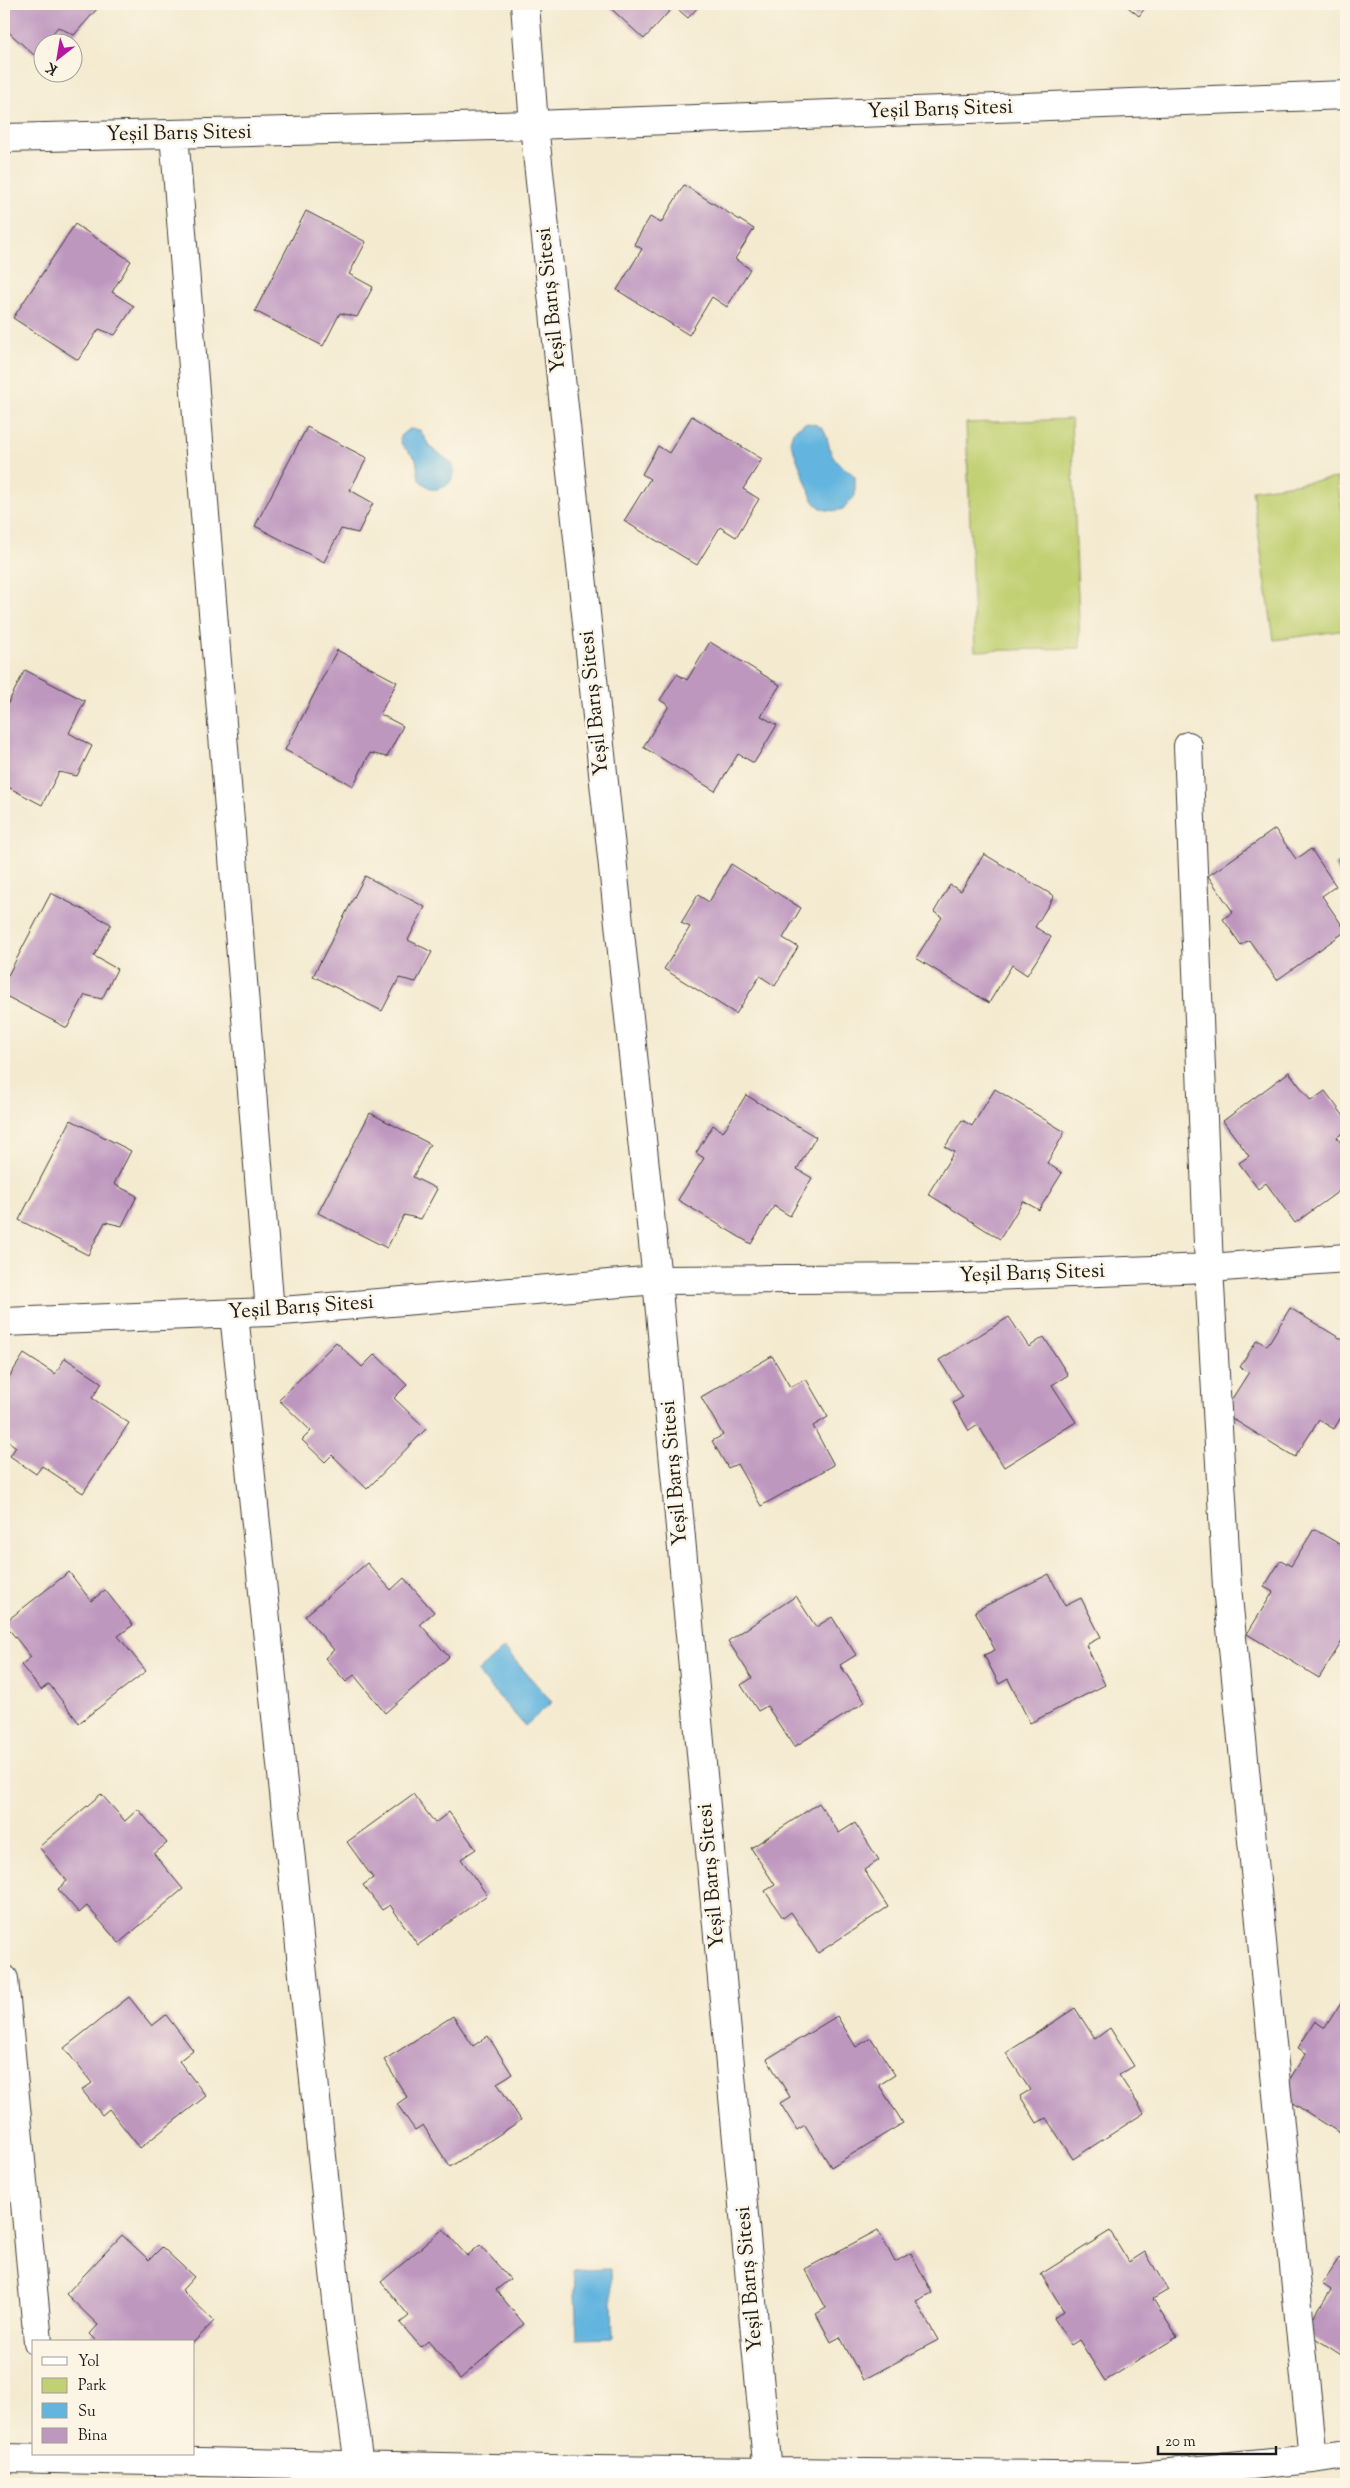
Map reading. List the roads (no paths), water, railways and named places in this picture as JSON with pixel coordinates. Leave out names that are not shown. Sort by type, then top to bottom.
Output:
[{"type":"street","name":"Yeşil Barış Sitesi","points":[[525,4],[534,125],[657,1280],[768,2478]]},
{"type":"street","name":"Yeşil Barış Sitesi","points":[[4,138],[534,125],[1346,95]]},
{"type":"street","points":[[174,134],[270,1312]]},
{"type":"street","points":[[1188,746],[1209,1268],[1227,1588],[1313,2459]]},
{"type":"street","name":"Yeşil Barış Sitesi","points":[[4,1322],[270,1312],[657,1280],[934,1278],[1209,1268],[1346,1258]]},
{"type":"street","points":[[234,1314],[340,2329],[359,2465]]},
{"type":"street","points":[[4,1979],[38,2340]]},
{"type":"street","points":[[4,2458],[49,2457],[359,2465],[768,2478],[1139,2480],[1346,2454]]},
{"type":"water","points":[[805,423],[814,424],[824,430],[831,453],[839,464],[855,477],[855,496],[843,509],[834,511],[821,508],[812,498],[790,441],[793,431]]},
{"type":"water","points":[[410,429],[420,430],[430,447],[452,463],[454,474],[446,486],[431,489],[419,480],[416,459],[405,449],[400,441],[404,433]]},
{"type":"water","points":[[1346,860],[1346,887],[1335,865]]},
{"type":"water","points":[[504,1648],[552,1702],[525,1726],[477,1672]]},
{"type":"water","points":[[611,2269],[613,2338],[577,2339],[574,2270]]}]
